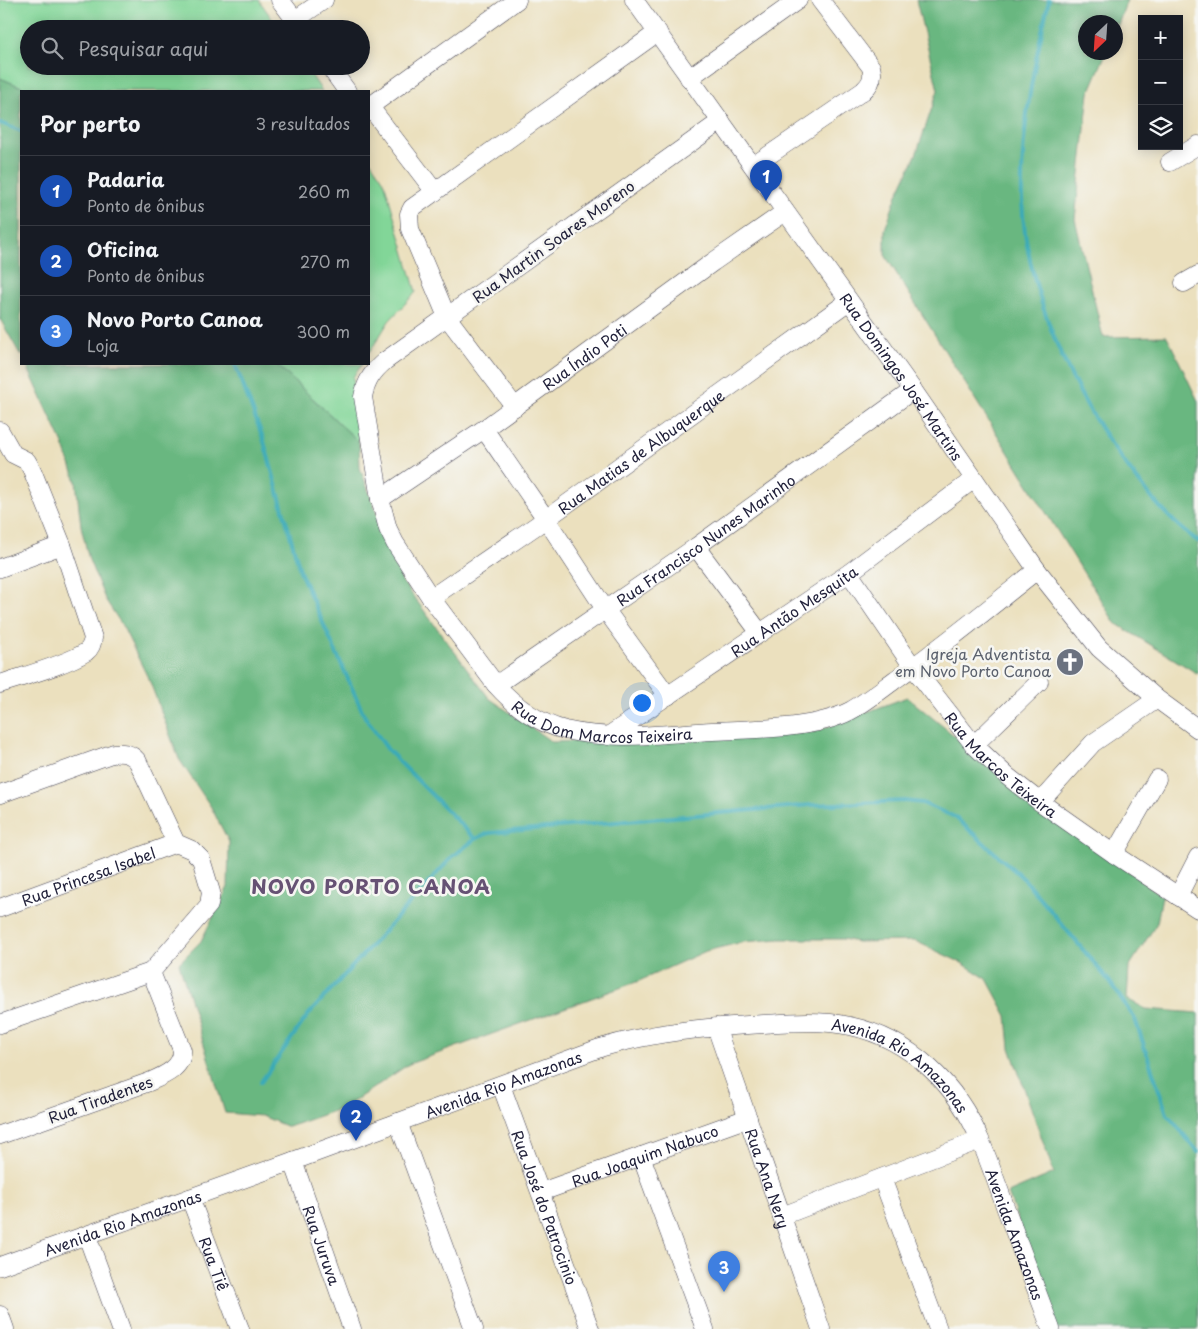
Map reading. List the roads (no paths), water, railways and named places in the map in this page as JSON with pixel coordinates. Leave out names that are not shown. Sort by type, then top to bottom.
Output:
[{"type":"street","points":[[280,0],[296,20]]},
{"type":"street","points":[[303,20],[324,0]]},
{"type":"street","points":[[436,192],[370,107],[517,0]]},
{"type":"street","name":"Rua Domingos José Martins","points":[[634,0],[912,390],[1037,570],[1099,648],[1157,699],[1198,729]]},
{"type":"street","points":[[690,78],[798,0]]},
{"type":"street","points":[[753,166],[863,91],[872,79],[871,67],[820,0]]},
{"type":"street","points":[[515,407],[448,316],[410,228],[409,214],[412,208],[658,32]]},
{"type":"street","points":[[335,75],[346,90]]},
{"type":"street","name":"Rua Martin Soares Moreno","points":[[385,361],[721,121]]},
{"type":"street","points":[[1170,162],[1198,145]]},
{"type":"street","name":"Rua Índio Poti","points":[[380,499],[484,429],[713,262],[786,212]]},
{"type":"street","name":"Rua Matias de Albuquerque","points":[[431,598],[546,519],[849,301]]},
{"type":"street","name":"Rua Dom Marcos Teixeira","points":[[385,361],[369,377],[363,397],[380,499],[388,529],[395,544],[431,598],[496,685],[522,710],[543,722],[563,729],[608,736],[752,729],[808,724],[836,717],[850,711],[913,667],[1037,570]]},
{"type":"street","name":"Rua Francisco Nunes Marinho","points":[[496,685],[696,547],[912,390]]},
{"type":"street","points":[[484,429],[605,609],[668,696]]},
{"type":"street","points":[[0,431],[6,456],[29,464],[62,545],[93,638],[90,648],[86,652],[0,684]]},
{"type":"street","name":"Rua Antão Mesquita","points":[[608,736],[849,573],[974,479]]},
{"type":"street","points":[[0,568],[62,545]]},
{"type":"street","points":[[696,547],[760,633]]},
{"type":"street","name":"Rua Marcos Teixeira","points":[[849,573],[913,667],[974,745],[1007,776],[1040,802],[1114,854],[1198,909]]},
{"type":"street","points":[[974,745],[1040,682]]},
{"type":"street","points":[[1040,802],[1093,743],[1157,699]]},
{"type":"street","points":[[0,794],[114,753],[126,753],[136,758],[176,843],[192,850],[201,858],[211,892],[211,898],[204,910],[151,972],[0,1024]]},
{"type":"street","points":[[1114,854],[1157,780]]},
{"type":"street","name":"Rua Princesa Isabel","points":[[0,908],[176,843]]},
{"type":"street","points":[[1178,896],[1198,857]]},
{"type":"street","name":"Rua Tiradentes","points":[[0,1135],[162,1076],[180,1061],[182,1055],[180,1046],[151,972]]},
{"type":"street","name":"Avenida Rio Amazonas","points":[[0,1266],[87,1236],[600,1048],[627,1040],[716,1026],[798,1022],[826,1023],[851,1026],[888,1040],[913,1053],[946,1084],[961,1104],[980,1140]]},
{"type":"street","name":"Rua Ana Nery","points":[[716,1026],[821,1329]]},
{"type":"street","name":"Rua José do Patrocinio","points":[[500,1085],[590,1329]]},
{"type":"street","name":"Rua Joaquim Nabuco","points":[[541,1192],[748,1118]]},
{"type":"street","points":[[398,1122],[474,1329]]},
{"type":"street","points":[[782,1216],[980,1140]]},
{"type":"street","name":"Avenida Amazonas","points":[[980,1140],[1051,1329]]},
{"type":"street","points":[[641,1156],[705,1329]]},
{"type":"street","name":"Rua Juruva","points":[[293,1161],[352,1329]]},
{"type":"street","points":[[882,1178],[938,1329]]},
{"type":"street","name":"Rua Tiê","points":[[190,1198],[240,1329]]},
{"type":"street","points":[[87,1236],[121,1329]]},
{"type":"street","points":[[0,1315],[5,1329]]},
{"type":"waterway","points":[[1049,0],[1029,98],[1022,174],[1025,231],[1039,296],[1050,328],[1079,390],[1112,445],[1162,510],[1198,541]]},
{"type":"waterway","points":[[0,123],[20,131]]},
{"type":"waterway","points":[[235,365],[263,438],[301,574],[365,717],[388,750],[475,839]]},
{"type":"waterway","points":[[261,1082],[308,1015],[452,857],[475,839],[489,833],[811,805],[905,801],[922,803],[955,817],[1024,879],[1110,982],[1135,1019],[1167,1114],[1198,1152]]},
{"type":"place","name":"Padaria","points":[[766,201]]},
{"type":"place","name":"Igreja Adventista em Novo Porto Canoa","points":[[1070,662]]},
{"type":"place","name":"Oficina","points":[[356,1141]]},
{"type":"place","name":"Novo Porto Canoa","points":[[724,1292]]},
{"type":"district","name":"NOVO PORTO CANOA","points":[[371,886]]}]
